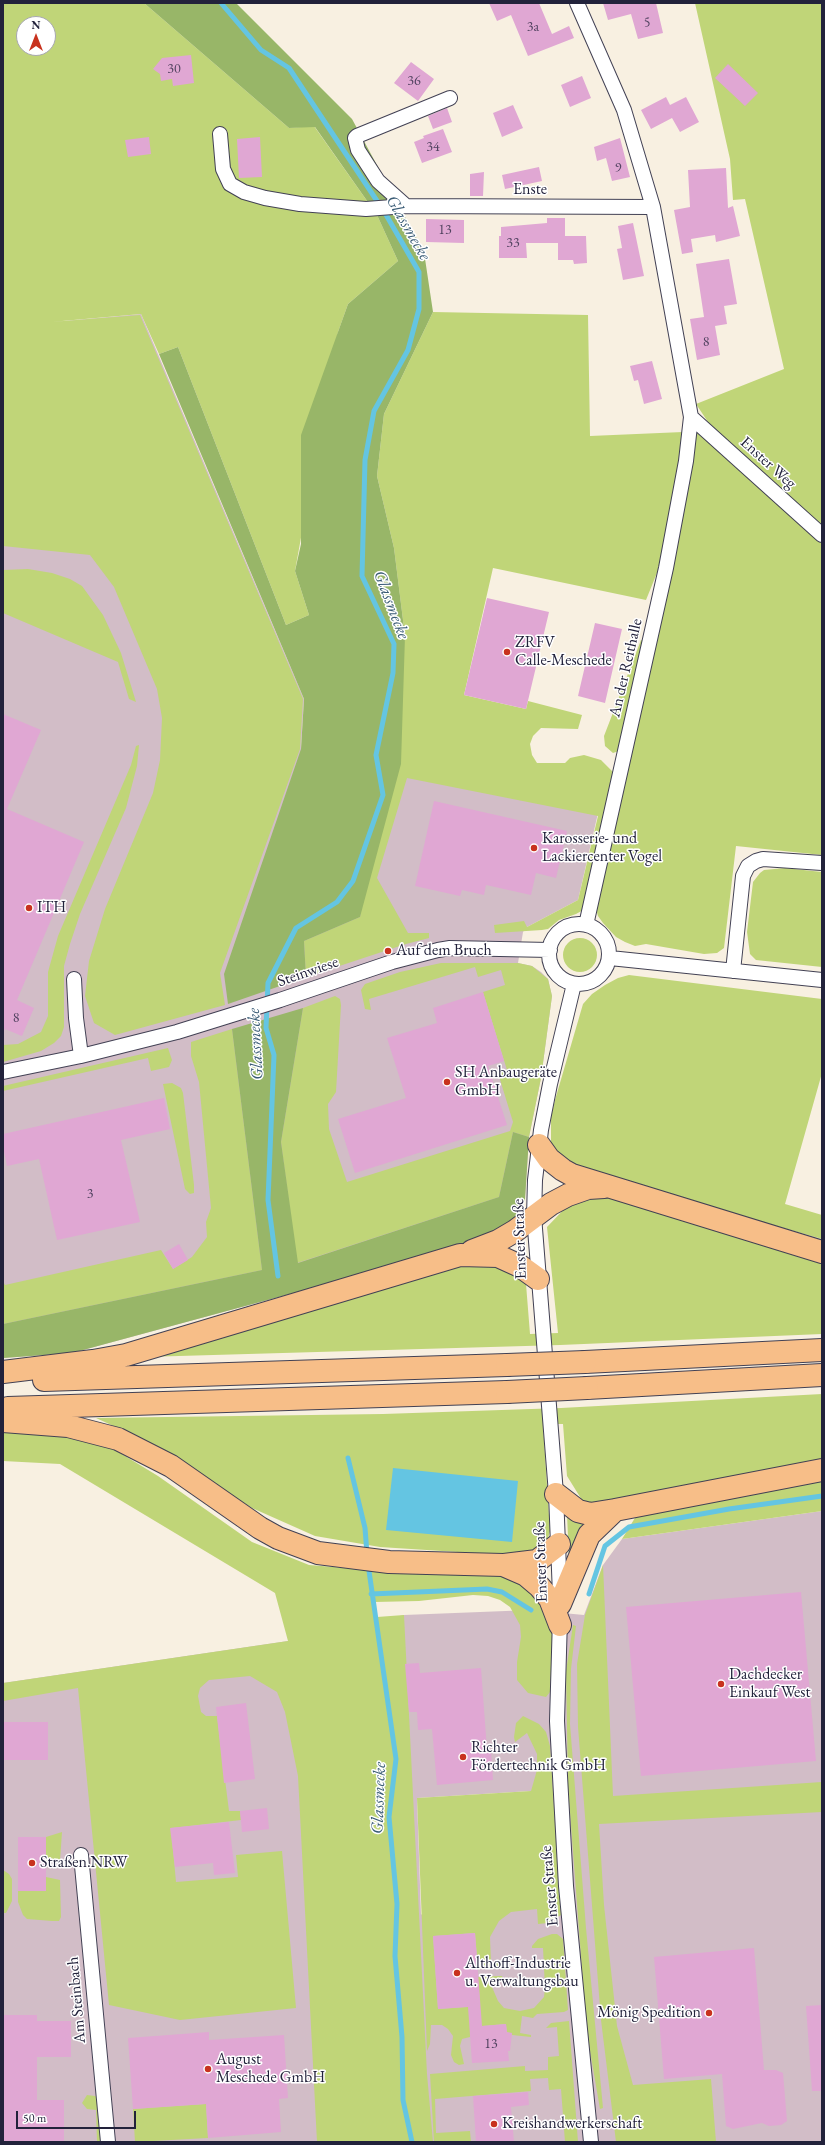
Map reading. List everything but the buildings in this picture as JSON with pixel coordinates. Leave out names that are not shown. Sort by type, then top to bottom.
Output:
[{"type":"highway","points":[[539,1144],[549,1159],[563,1170],[822,1252]]},
{"type":"highway","points":[[3,1372],[93,1361],[126,1355],[460,1255],[498,1241],[551,1204],[578,1190],[610,1186]]},
{"type":"highway","points":[[460,1255],[498,1256],[520,1266],[538,1279]]},
{"type":"highway","points":[[3,1381],[507,1365],[822,1350]]},
{"type":"highway","points":[[3,1409],[507,1392],[822,1375]]},
{"type":"highway","points":[[3,1421],[68,1426],[118,1439],[171,1466],[241,1516],[278,1538],[318,1553],[389,1562],[503,1565],[537,1561],[558,1544]]},
{"type":"highway","points":[[556,1494],[578,1512],[590,1514],[822,1470]]},
{"type":"highway","points":[[560,1614],[589,1535],[598,1524],[615,1510]]},
{"type":"highway","points":[[503,1565],[526,1575],[539,1586],[560,1614]]},
{"type":"street","points":[[577,3],[624,110],[653,207],[690,417]]},
{"type":"street","points":[[406,206],[378,181],[358,150],[355,138],[450,98]]},
{"type":"street","name":"Enste","points":[[220,134],[223,169],[230,184],[244,192],[265,198],[300,204],[366,209],[406,206],[653,207]]},
{"type":"street","name":"Enster Weg","points":[[690,417],[822,535]]},
{"type":"street","name":"An der Reithalle","points":[[586,925],[666,568],[686,461],[690,417]]},
{"type":"street","points":[[733,971],[743,876],[748,866],[763,859],[822,863]]},
{"type":"street","points":[[573,925],[586,925],[600,932],[606,939],[610,958],[602,975],[594,981],[584,984],[574,984],[564,981],[556,974],[550,965],[550,950],[556,935],[564,928],[573,925]]},
{"type":"street","name":"Steinwiese","points":[[3,1072],[81,1056],[178,1032],[280,1000],[392,962],[438,950],[450,948],[550,950]]},
{"type":"street","points":[[610,958],[822,980]]},
{"type":"street","points":[[74,979],[76,1018],[81,1056]]},
{"type":"street","name":"Enster Straße","points":[[574,984],[550,1084],[539,1144],[534,1216],[556,1494],[560,1614],[557,1721],[566,1886],[591,2142]]},
{"type":"street","name":"Am Steinbach","points":[[81,1855],[108,2142]]},
{"type":"shaded area","points":[[141,314],[304,699],[301,749],[401,764],[601,800],[578,900],[527,927],[523,932],[518,963],[532,966],[541,972],[548,979],[552,996],[541,1078],[529,1137],[525,1199],[319,1286],[72,1353],[3,1358],[3,333],[33,324]]},
{"type":"shaded area","points":[[822,1511],[822,2142],[3,2142],[3,1683],[288,1641],[404,1615],[531,1610],[584,1615],[603,1565],[622,1539]],"holes":[[[531,1791],[421,1915],[417,1798]]]},
{"type":"green space","points":[[3,3],[144,3],[289,128],[314,126],[377,215],[398,261],[348,304],[338,332],[295,571],[309,615],[286,625],[178,347],[159,354],[141,314],[51,322],[140,315],[303,699],[300,749],[220,973],[225,1005],[115,1035],[94,1023],[85,996],[89,961],[105,909],[153,793],[160,760],[162,718],[157,689],[114,587],[90,555],[3,546]]},
{"type":"green space","points":[[144,3],[236,3],[352,119],[424,252],[433,312],[384,414],[377,476],[394,548],[405,636],[401,764],[360,917],[304,941],[306,977],[228,1004],[224,974],[301,749],[304,699],[159,354],[178,347],[286,625],[309,615],[295,571],[301,544],[301,435],[348,304],[398,261],[377,215],[315,127],[289,128]]},
{"type":"green space","points":[[695,3],[822,3],[822,855],[736,846],[724,948],[717,953],[704,954],[646,944],[635,946],[625,942],[616,937],[603,923],[598,916],[596,909],[696,433],[708,422],[696,404],[784,369],[745,199],[733,200],[730,159]]},
{"type":"green space","points":[[433,312],[588,315],[590,436],[683,432],[665,553],[646,600],[493,568],[464,695],[526,709],[528,701],[582,715],[578,729],[541,728],[533,736],[530,744],[532,755],[537,763],[565,763],[570,758],[584,755],[601,760],[613,772],[585,909],[559,920],[548,929],[495,933],[494,925],[524,921],[527,927],[578,900],[598,816],[407,778],[377,878],[408,933],[429,933],[429,938],[406,944],[306,977],[304,941],[360,917],[405,636],[394,548],[377,476],[384,414]]},
{"type":"green space","points":[[28,569],[52,573],[70,579],[82,586],[103,615],[121,653],[136,702],[129,699],[118,662],[3,613],[3,570]]},
{"type":"green space","points":[[641,640],[644,641],[619,751],[613,753],[605,746],[604,736]]},
{"type":"green space","points":[[139,745],[137,766],[126,808],[80,914],[64,966],[64,1027],[61,1036],[54,1043],[41,1051],[3,1062],[3,1045],[18,1044],[41,1032],[48,1016],[48,972],[58,936],[131,765],[136,746]]},
{"type":"green space","points":[[785,868],[822,872],[822,967],[756,960],[750,954],[747,932],[753,882],[764,870]]},
{"type":"green space","points":[[577,938],[583,938],[592,943],[596,949],[596,961],[592,967],[583,972],[577,972],[568,967],[563,958],[563,952],[568,943]]},
{"type":"green space","points":[[441,963],[518,963],[532,966],[548,979],[552,996],[541,1078],[529,1137],[513,1132],[499,1197],[297,1263],[281,1142],[303,1008],[335,996],[340,999],[341,1005],[336,1092],[328,1104],[329,1129],[347,1182],[510,1131],[513,1122],[498,1073],[507,1070],[483,992],[505,985],[501,970],[478,977],[475,967],[369,999],[371,1010],[365,1009],[361,990],[365,984],[400,972]]},
{"type":"green space","points":[[629,975],[822,999],[822,1073],[785,1204],[822,1215],[822,1239],[577,1169],[567,1165],[551,1146],[551,1117],[583,1004],[592,994],[605,985],[618,978]]},
{"type":"green space","points":[[303,1008],[281,1142],[298,1263],[499,1197],[513,1132],[529,1137],[525,1199],[521,1215],[486,1238],[319,1286],[72,1353],[3,1358],[3,1324],[262,1270],[232,1029]]},
{"type":"green space","points":[[232,1029],[262,1270],[3,1324],[3,1281],[5,1285],[161,1250],[173,1269],[192,1257],[207,1237],[206,1222],[211,1208],[199,1082],[191,1056],[191,1042]]},
{"type":"green space","points":[[168,1048],[172,1060],[169,1067],[151,1071],[148,1058],[3,1091],[3,1086]]},
{"type":"green space","points":[[172,1083],[181,1088],[183,1093],[194,1185],[194,1193],[190,1194],[185,1189],[163,1084]]},
{"type":"green space","points":[[589,1197],[611,1197],[822,1259],[822,1334],[560,1345],[144,1357],[462,1263],[504,1265],[526,1284],[530,1334],[558,1333],[547,1227],[570,1203]]},
{"type":"green space","points":[[822,1394],[822,1461],[585,1505],[567,1476],[563,1424],[543,1424],[550,1531],[547,1542],[542,1549],[520,1556],[380,1547],[315,1536],[252,1508],[144,1440],[96,1418],[383,1414],[561,1408]]},
{"type":"green space","points":[[3,1428],[45,1431],[107,1445],[158,1476],[252,1542],[309,1565],[371,1570],[488,1572],[511,1578],[538,1595],[553,1627],[550,1692],[546,1697],[528,1693],[517,1680],[517,1662],[521,1637],[520,1625],[510,1607],[500,1600],[488,1596],[473,1595],[419,1601],[375,1602],[377,1617],[404,1615],[427,2074],[433,2142],[317,2142],[298,1776],[285,1712],[277,1692],[250,1676],[209,1680],[200,1688],[198,1696],[201,1712],[206,1716],[217,1716],[229,1811],[240,1811],[241,1820],[171,1828],[176,1882],[238,1877],[236,1855],[282,1851],[296,2008],[180,2020],[109,2005],[78,1688],[3,1701],[3,1683],[288,1641],[275,1593],[60,1464],[3,1461]]},
{"type":"green space","points":[[822,1478],[822,1511],[622,1539],[638,1513]]},
{"type":"green space","points":[[567,1514],[595,1520],[569,1561]]},
{"type":"green space","points":[[603,1565],[613,1796],[822,1782],[822,1812],[599,1824],[604,1905],[617,2026],[633,2085],[711,2079],[716,2142],[616,2142],[601,2020],[578,1727],[577,1664],[585,1615]]},
{"type":"green space","points":[[573,1625],[576,1626],[571,1669],[570,1724],[586,1928],[603,2108],[600,2109],[590,2051],[585,2009],[568,1786],[566,1671]]},
{"type":"green space","points":[[523,1716],[539,1724],[546,1732],[550,1746],[561,1915],[548,1923],[538,1924],[537,1909],[511,1912],[499,1921],[490,1937],[491,1963],[502,1963],[502,1967],[498,1968],[478,1968],[475,1933],[433,1936],[438,2009],[480,2006],[478,1977],[499,1976],[502,1976],[503,1980],[492,1982],[492,1987],[498,2001],[504,2008],[520,2011],[534,2008],[544,1997],[545,1988],[543,1948],[532,1948],[532,1946],[538,1939],[552,1934],[557,1934],[563,1939],[568,2010],[564,2012],[537,2014],[533,2018],[522,2016],[520,2033],[531,2035],[531,2037],[512,2035],[511,2033],[507,2035],[506,2024],[470,2027],[470,2037],[462,2039],[460,2046],[464,2064],[459,2065],[454,2062],[451,2055],[453,2036],[448,2029],[442,2025],[431,2025],[430,2044],[427,2051],[417,1798],[531,1791],[537,1770],[537,1754],[527,1733],[515,1742],[514,1737],[516,1723]]},
{"type":"green space","points":[[62,1832],[60,1861],[46,1862],[46,1837]]},
{"type":"green space","points":[[3,1870],[9,1874],[12,1879],[12,1901],[6,1913],[3,1913]]},
{"type":"green space","points":[[46,1877],[60,1880],[61,1917],[59,1921],[27,1919],[23,1915],[18,1902],[18,1891],[46,1891]]},
{"type":"green space","points":[[569,2021],[578,2142],[565,2142],[561,2089],[549,2090],[548,2078],[530,2079],[531,2091],[435,2099],[436,2133],[470,2131],[471,2142],[434,2142],[430,2074],[525,2066],[525,2071],[548,2070],[548,2057],[559,2056],[557,2027],[546,2028],[551,2023]]},
{"type":"green space","points":[[87,2095],[95,2096],[99,2099],[102,2142],[97,2142],[96,2110],[87,2109],[82,2103]]},
{"type":"green space","points":[[206,2104],[208,2138],[135,2142],[133,2109]]},
{"type":"water","points":[[393,1468],[518,1481],[512,1542],[386,1530]]},
{"type":"waterway","name":"Glassmecke","points":[[221,3],[261,50],[289,68],[385,213],[419,272],[419,309],[408,350],[374,411],[365,460],[362,576],[394,644],[393,673],[376,755],[383,795],[353,881],[337,902],[296,928],[268,983],[266,1028],[274,1055],[268,1200],[278,1276]]},
{"type":"waterway","name":"Glassmecke","points":[[348,1458],[365,1528],[367,1554]]},
{"type":"waterway","points":[[589,1594],[605,1546],[629,1527],[729,1509],[822,1496]]},
{"type":"waterway","name":"Glassmecke","points":[[368,1564],[396,1759],[389,1817],[397,1904],[395,1956],[402,2037],[403,2100],[412,2142]]},
{"type":"waterway","points":[[371,1594],[487,1589],[502,1592],[531,1610]]},
{"type":"place","name":"ZRFV Calle-Meschede","points":[[507,652]]},
{"type":"place","name":"Karosserie- und Lackiercenter Vogel","points":[[534,848]]},
{"type":"place","name":"ITH","points":[[29,908]]},
{"type":"place","name":"Auf dem Bruch","points":[[388,951]]},
{"type":"place","name":"SH Anbaugeräte GmbH","points":[[447,1082]]},
{"type":"place","name":"Dachdecker Einkauf West","points":[[721,1684]]},
{"type":"place","name":"Richter Fördertechnik GmbH","points":[[463,1757]]},
{"type":"place","name":"Straßen.NRW","points":[[32,1863]]},
{"type":"place","name":"Althoff-Industrie u. Verwaltungsbau","points":[[457,1973]]},
{"type":"place","name":"Mönig Spedition","points":[[709,2013]]},
{"type":"place","name":"August Meschede GmbH","points":[[208,2069]]},
{"type":"place","name":"Kreishandwerkerschaft","points":[[494,2124]]}]
